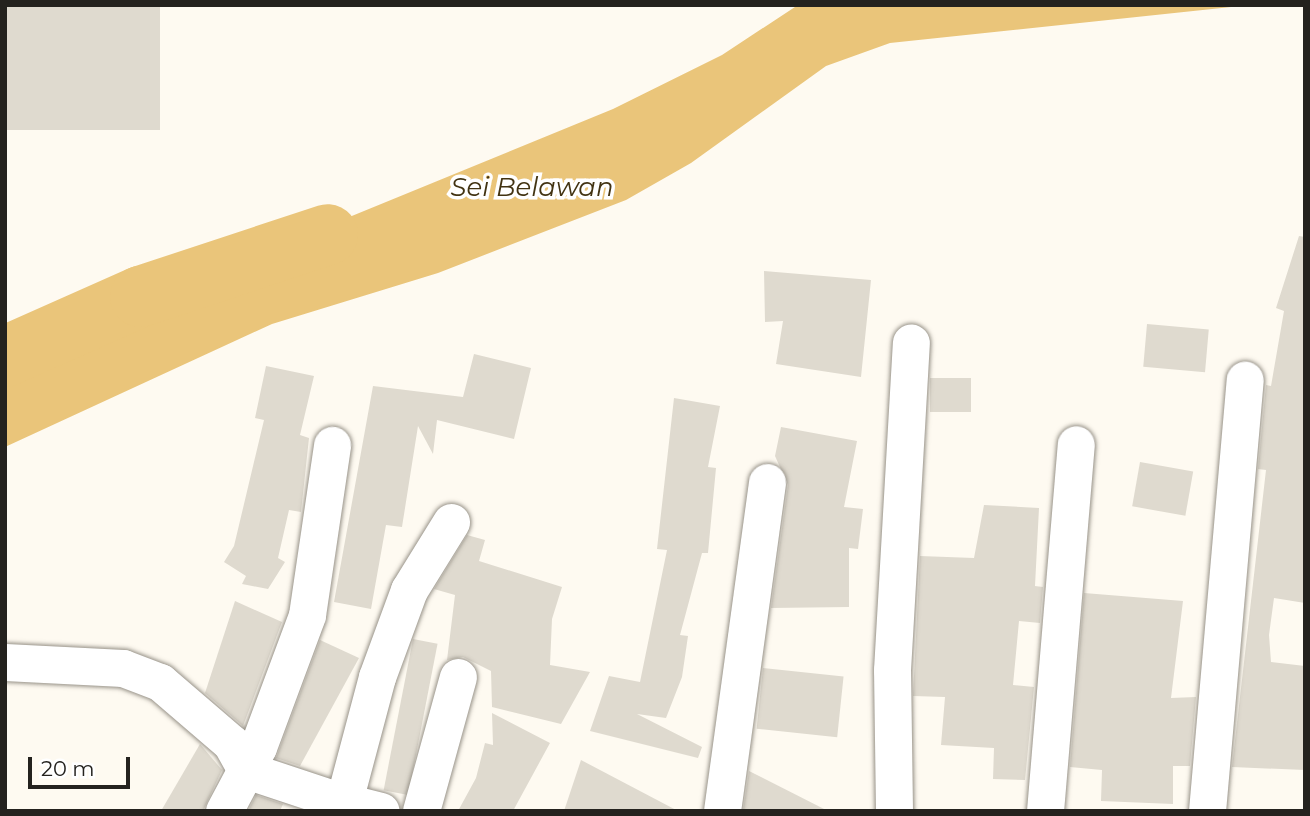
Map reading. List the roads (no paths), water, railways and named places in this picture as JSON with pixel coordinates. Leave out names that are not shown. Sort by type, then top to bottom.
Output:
[{"type":"street","points":[[894,811],[892,670],[911,343]]},
{"type":"street","points":[[1206,811],[1245,380]]},
{"type":"street","points":[[1045,811],[1076,444]]},
{"type":"street","points":[[224,811],[246,770],[307,615],[332,445]]},
{"type":"street","points":[[722,811],[767,482]]},
{"type":"street","points":[[335,803],[409,590],[451,522]]},
{"type":"street","points":[[5,662],[122,668],[160,682],[231,743],[246,770],[335,803],[381,811]]},
{"type":"street","points":[[421,811],[458,677]]},
{"type":"water","name":"Sei Belawan","points":[[798,5],[1250,5],[890,43],[826,66],[691,163],[626,200],[438,273],[272,324],[5,447],[5,358],[613,109],[722,55]]},
{"type":"waterway","name":"Sei Belawan","points":[[5,356],[140,296],[327,234]]}]
